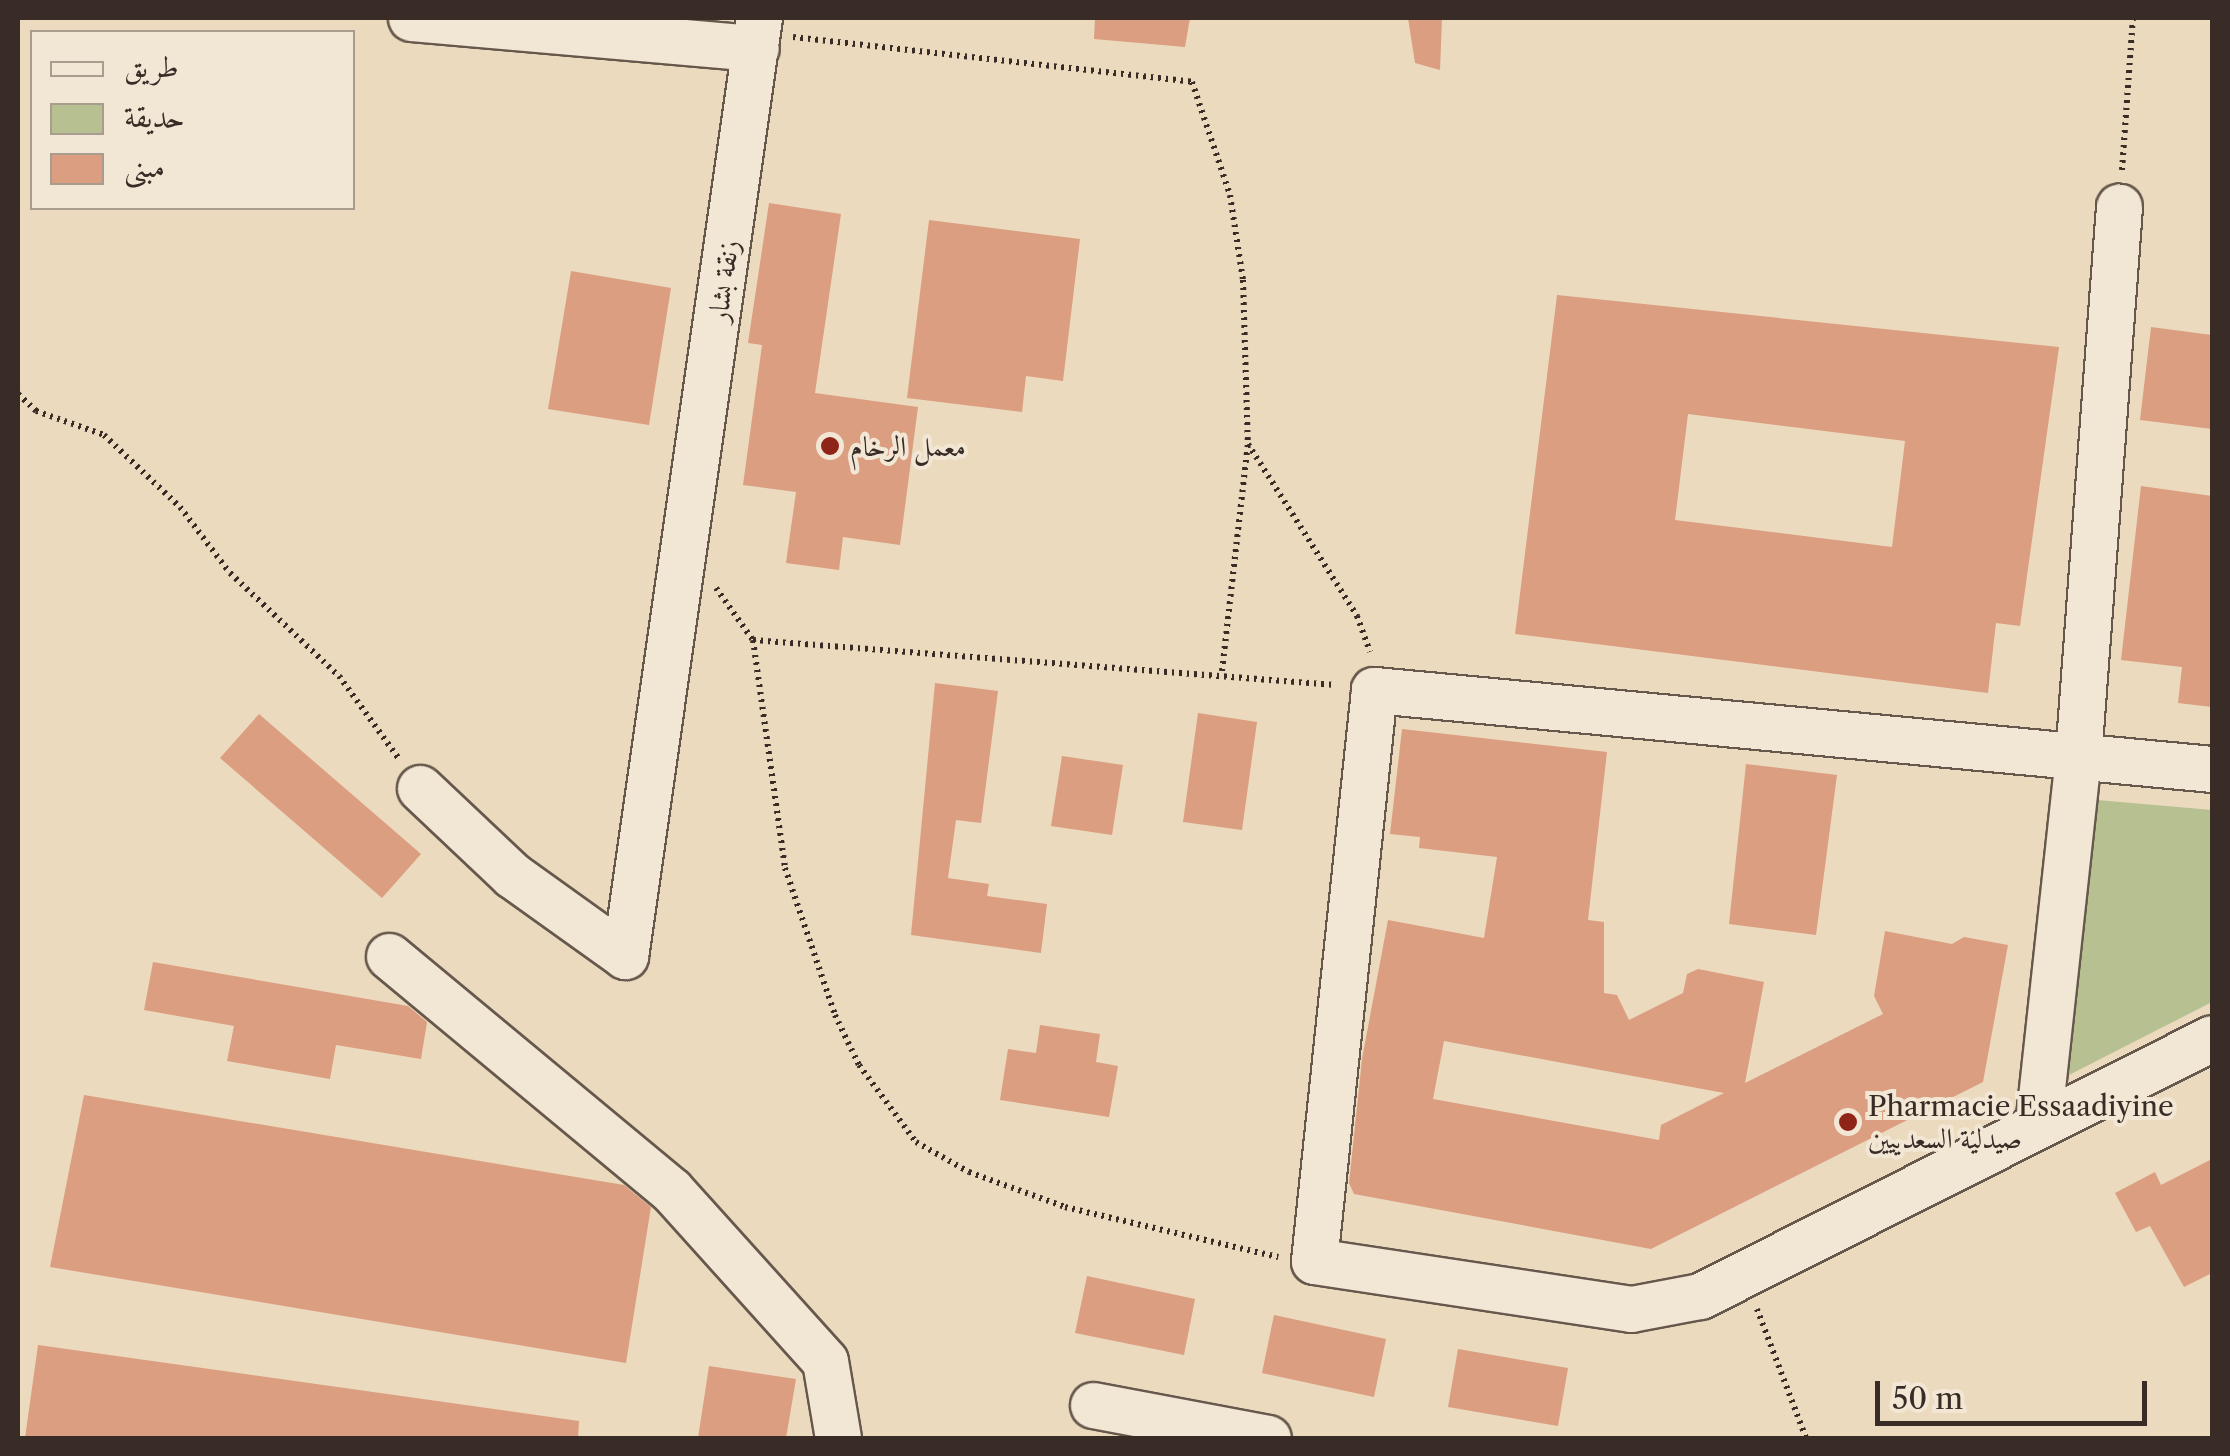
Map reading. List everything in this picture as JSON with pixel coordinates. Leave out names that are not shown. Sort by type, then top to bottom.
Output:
[{"type":"street","points":[[411,18],[758,33]]},
{"type":"street","name":"زنقة بشار","points":[[420,788],[512,875],[625,956],[758,33]]},
{"type":"street","points":[[2038,1124],[2078,757],[2119,206]]},
{"type":"street","points":[[2212,769],[1374,690],[1314,1261],[1632,1309],[1700,1296],[2212,1038]]},
{"type":"street","points":[[389,956],[671,1190],[826,1361],[838,1438]]},
{"type":"street","points":[[1093,1406],[1268,1438]]},
{"type":"path","points":[[2119,206],[2133,18]]},
{"type":"path","points":[[758,33],[1192,82],[1235,229],[1248,444],[1222,672]]},
{"type":"path","points":[[18,394],[36,412],[104,435],[180,507],[230,573],[338,676],[420,788]]},
{"type":"path","points":[[1248,444],[1358,616],[1374,690],[1222,672],[753,640],[785,868],[843,1032],[916,1142],[1013,1190],[1148,1232],[1314,1261]]},
{"type":"path","points":[[1742,1278],[1785,1366],[1806,1438]]},
{"type":"green space","points":[[2097,800],[2212,810],[2212,1002],[2069,1075]]},
{"type":"building","points":[[1095,18],[1190,18],[1185,47],[1094,39]]},
{"type":"building","points":[[1408,18],[1442,18],[1440,70],[1415,63]]},
{"type":"building","name":"معمل الرخام","points":[[769,203],[841,214],[815,393],[918,407],[900,545],[843,537],[839,570],[786,563],[796,492],[743,485],[762,345],[748,343]]},
{"type":"building","points":[[929,220],[1080,239],[1063,381],[1026,376],[1022,412],[907,398]]},
{"type":"building","points":[[571,271],[671,288],[649,425],[548,409]]},
{"type":"building","points":[[1557,295],[2059,347],[2020,626],[1996,623],[1988,693],[1515,634]],"holes":[[[1688,414],[1905,441],[1892,547],[1675,520]]]},
{"type":"building","points":[[2151,327],[2212,335],[2212,429],[2140,420]]},
{"type":"building","points":[[2141,486],[2212,496],[2212,707],[2178,703],[2182,667],[2121,660]]},
{"type":"building","points":[[935,683],[998,691],[981,823],[956,820],[948,878],[989,884],[987,896],[1047,904],[1041,953],[911,935]]},
{"type":"building","points":[[1198,713],[1257,722],[1242,830],[1183,822]]},
{"type":"building","points":[[259,714],[421,854],[382,898],[220,758]]},
{"type":"building","points":[[1402,729],[1607,752],[1588,920],[1604,922],[1604,993],[1617,995],[1629,1020],[1683,993],[1687,974],[1698,969],[1764,982],[1745,1083],[1883,1014],[1874,996],[1885,931],[1952,944],[1964,937],[2008,945],[1983,1082],[1651,1249],[1354,1194],[1349,1183],[1362,1059],[1388,920],[1484,938],[1497,857],[1419,848],[1420,837],[1390,834]],"holes":[[[1444,1041],[1724,1093],[1661,1125],[1659,1140],[1433,1099]]]},
{"type":"building","points":[[1062,756],[1123,765],[1112,835],[1051,826]]},
{"type":"building","points":[[1746,764],[1837,775],[1816,935],[1729,924]]},
{"type":"building","points":[[153,962],[408,1006],[427,1022],[421,1059],[336,1045],[330,1079],[227,1061],[234,1026],[144,1010]]},
{"type":"building","points":[[1040,1025],[1100,1034],[1096,1062],[1118,1066],[1109,1117],[1000,1100],[1008,1049],[1036,1053]]},
{"type":"building","points":[[84,1095],[624,1185],[651,1207],[626,1363],[50,1267]]},
{"type":"building","points":[[2212,1159],[2212,1273],[2184,1287],[2150,1226],[2136,1232],[2115,1193],[2155,1172],[2161,1185]]},
{"type":"building","points":[[1087,1276],[1195,1299],[1184,1355],[1075,1333]]},
{"type":"building","points":[[1274,1315],[1386,1339],[1374,1397],[1262,1373]]},
{"type":"building","points":[[38,1345],[579,1421],[578,1438],[25,1438]]},
{"type":"building","points":[[1458,1349],[1568,1368],[1558,1426],[1448,1407]]},
{"type":"building","points":[[709,1366],[796,1379],[786,1438],[698,1438]]},
{"type":"place","name":"معمل الرخام","points":[[830,446]]},
{"type":"place","name":"Pharmacie Essaadiyine صيدلية السعدييين","points":[[1848,1122]]}]
